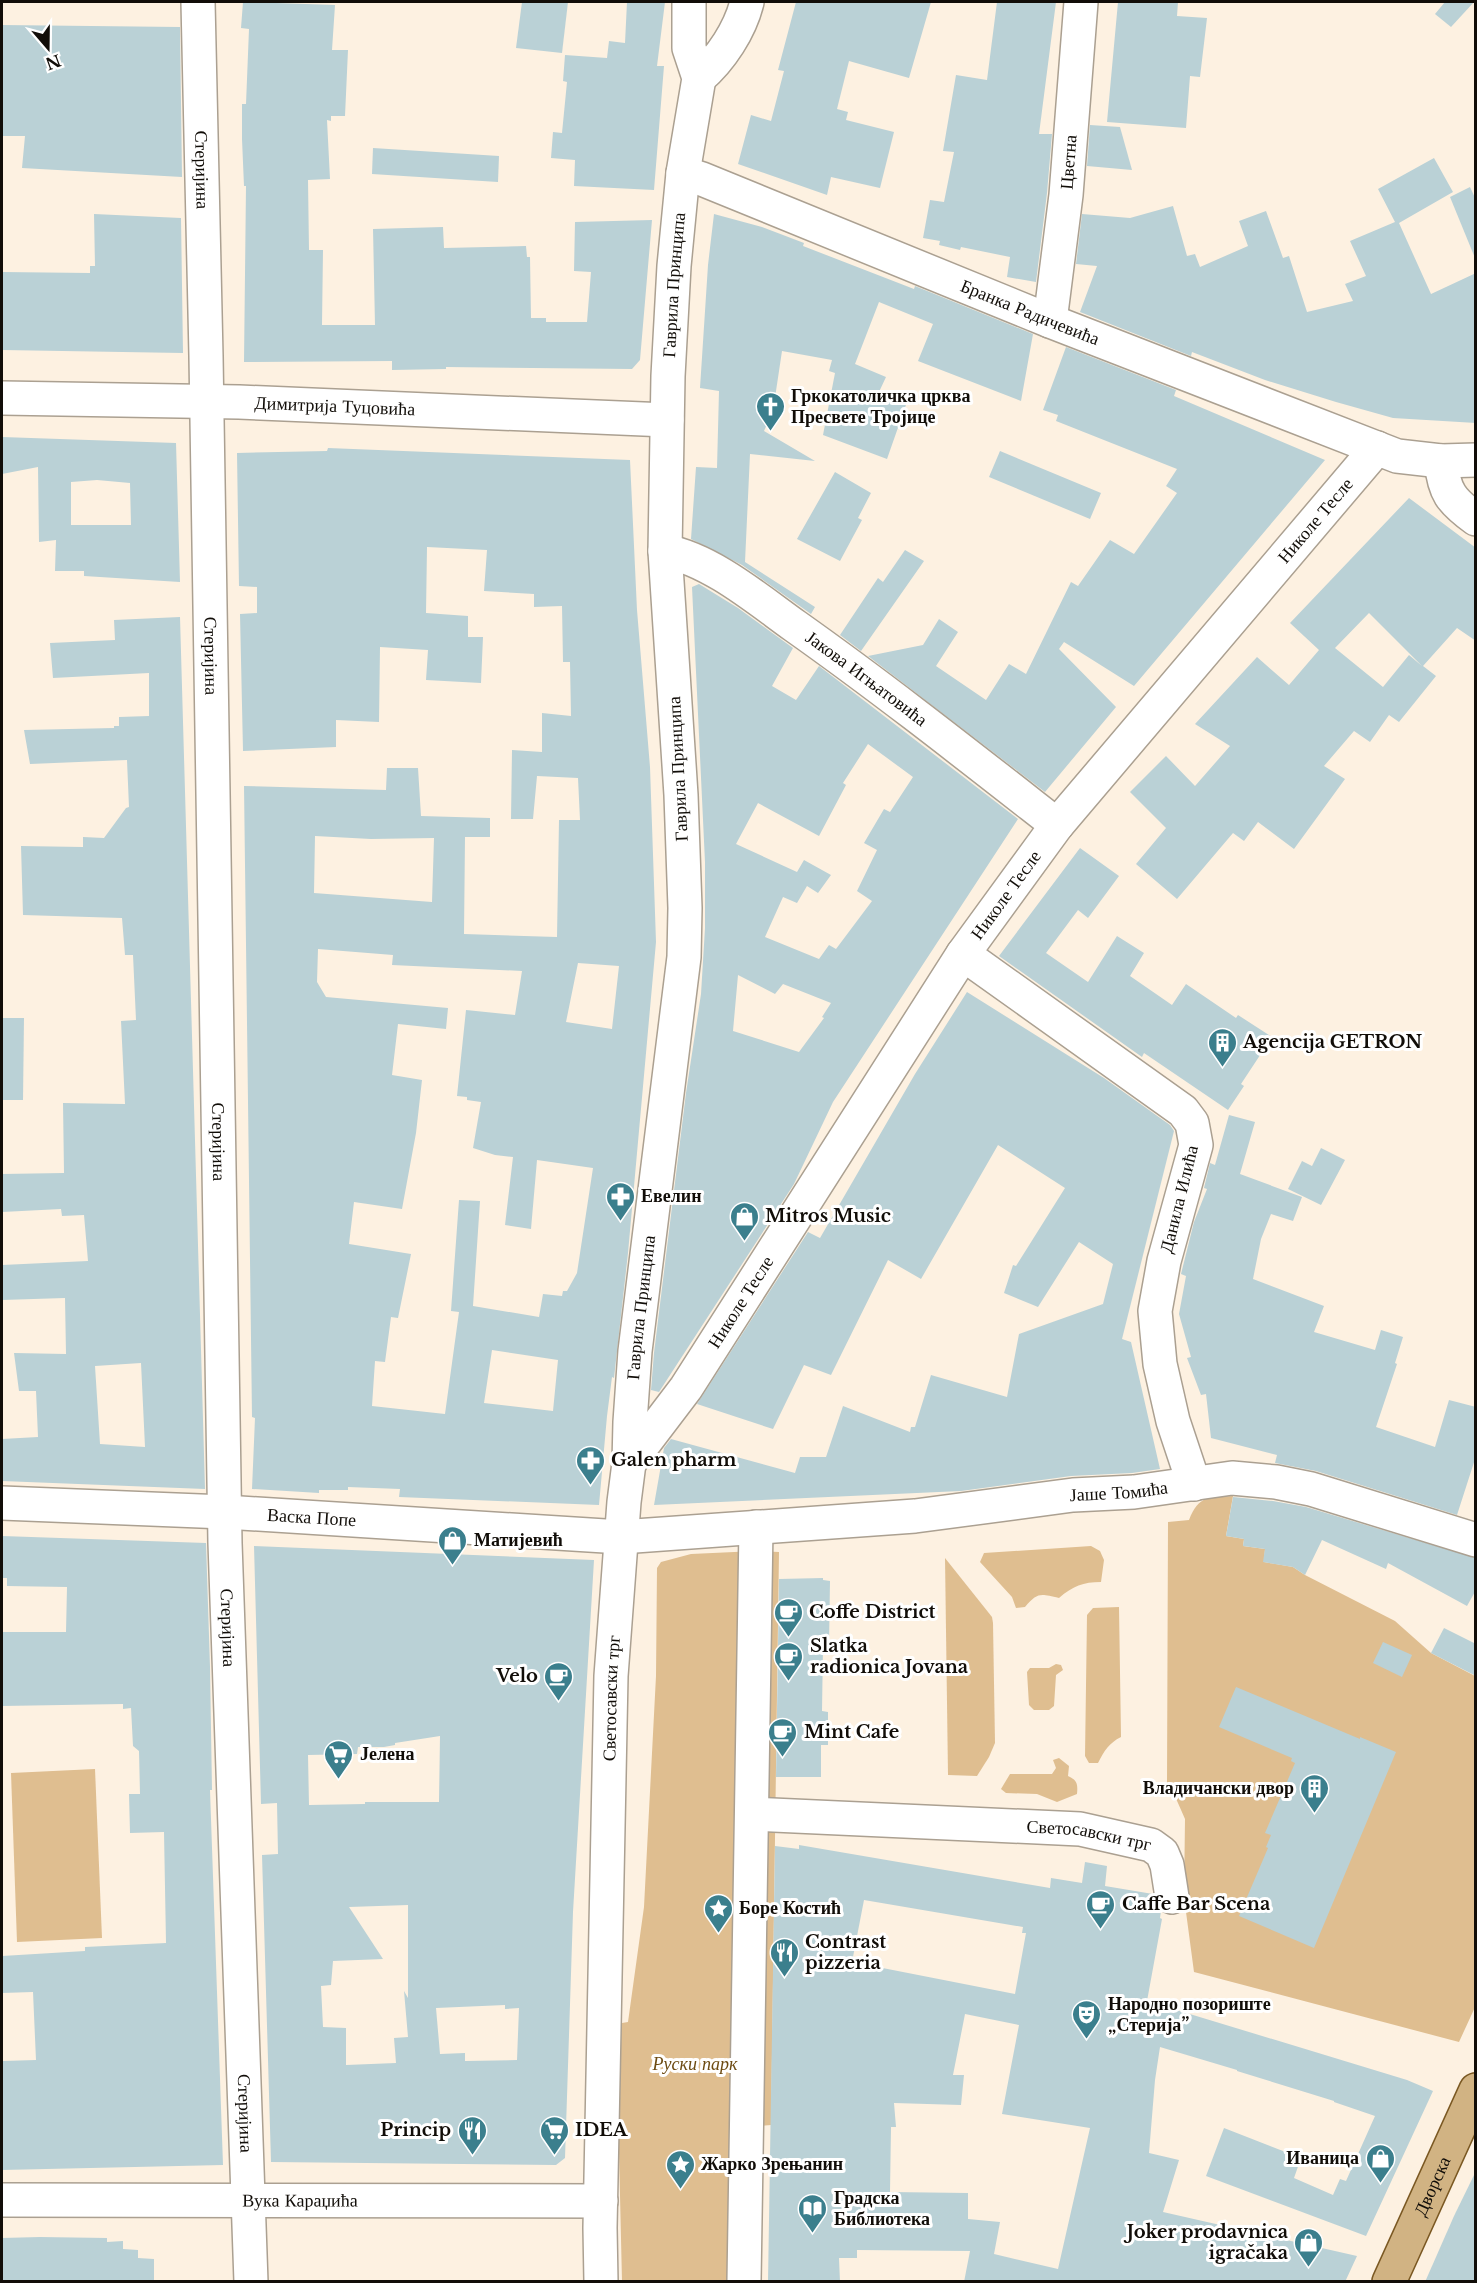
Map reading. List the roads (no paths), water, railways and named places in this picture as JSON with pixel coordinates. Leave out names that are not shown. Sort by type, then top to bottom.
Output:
[{"type":"main road","name":"Дворска","points":[[1389,2282],[1476,2090]]},
{"type":"street","name":"Стеријина","points":[[198,2],[207,402],[225,1512],[251,2282]]},
{"type":"street","name":"Гаврила Принципа","points":[[621,1537],[629,1463],[635,1351],[684,957],[681,795],[665,551],[667,420],[674,266],[682,173],[699,78],[689,48],[689,2]]},
{"type":"street","points":[[699,78],[715,64],[726,47],[747,2]]},
{"type":"street","name":"Цветна","points":[[1050,321],[1066,195],[1081,2]]},
{"type":"street","name":"Бранка Радичевића","points":[[682,173],[702,179],[1050,321],[1377,448]]},
{"type":"street","name":"Димитрија Туцовића","points":[[2,398],[207,402],[667,420]]},
{"type":"street","points":[[1377,448],[1397,456],[1441,461],[1476,460]]},
{"type":"street","name":"Николе Тесле","points":[[629,1463],[686,1388],[963,954],[1057,825],[1377,448]]},
{"type":"street","points":[[1441,461],[1443,482],[1448,494],[1460,508],[1476,519]]},
{"type":"street","name":"Јакова Игњатовића","points":[[665,551],[691,557],[752,595],[873,681],[1057,825]]},
{"type":"street","name":"Данила Илића","points":[[963,954],[1183,1111],[1192,1123],[1196,1145],[1164,1261],[1155,1311],[1160,1364],[1170,1409],[1194,1484]]},
{"type":"street","name":"Јаше Томића","points":[[756,1527],[915,1516],[1073,1495],[1134,1492],[1232,1478],[1276,1482],[1365,1504],[1476,1540]]},
{"type":"street","name":"Васка Попе","points":[[2,1503],[225,1512],[621,1537]]},
{"type":"street","points":[[621,1537],[756,1527],[744,2282]]},
{"type":"street","name":"Светосавски трг","points":[[601,2282],[600,2201],[611,1676],[621,1537]]},
{"type":"street","name":"Светосавски трг","points":[[752,1814],[1080,1829],[1151,1845],[1162,1853],[1167,1865],[1172,1897]]},
{"type":"street","name":"Вука Караџића","points":[[2,2200],[600,2201]]},
{"type":"place","name":"Гркокатоличка црква Пресвете Тројице","points":[[770,432]]},
{"type":"place","name":"Agencija GETRON","points":[[1222,1068]]},
{"type":"place","name":"Евелин","points":[[620,1222]]},
{"type":"place","name":"Mitros Music","points":[[744,1242]]},
{"type":"place","name":"Galen pharm","points":[[590,1486]]},
{"type":"place","name":"Матијевић","points":[[453,1566]]},
{"type":"place","name":"Coffe District","points":[[788,1638]]},
{"type":"place","name":"Slatka radionica Jovana","points":[[789,1682]]},
{"type":"place","name":"Velo","points":[[559,1702]]},
{"type":"place","name":"Mint Cafe","points":[[783,1758]]},
{"type":"place","name":"Јелена","points":[[339,1780]]},
{"type":"place","name":"Владичански двор","points":[[1315,1814]]},
{"type":"place","name":"Caffe Bar Scena","points":[[1101,1930]]},
{"type":"place","name":"Боре Костић","points":[[718,1934]]},
{"type":"place","name":"Contrast pizzeria","points":[[784,1978]]},
{"type":"place","name":"Народно позориште „Стерија”","points":[[1087,2040]]},
{"type":"place","name":"Princip","points":[[472,2156]]},
{"type":"place","name":"IDEA","points":[[554,2156]]},
{"type":"place","name":"Иваница","points":[[1380,2184]]},
{"type":"place","name":"Жарко Зрењанин","points":[[680,2190]]},
{"type":"place","name":"Градска Библиотека","points":[[813,2234]]},
{"type":"place","name":"Joker prodavnica igračaka","points":[[1309,2268]]},
{"type":"park label","name":"Руски парк","points":[[695,2064]]}]
